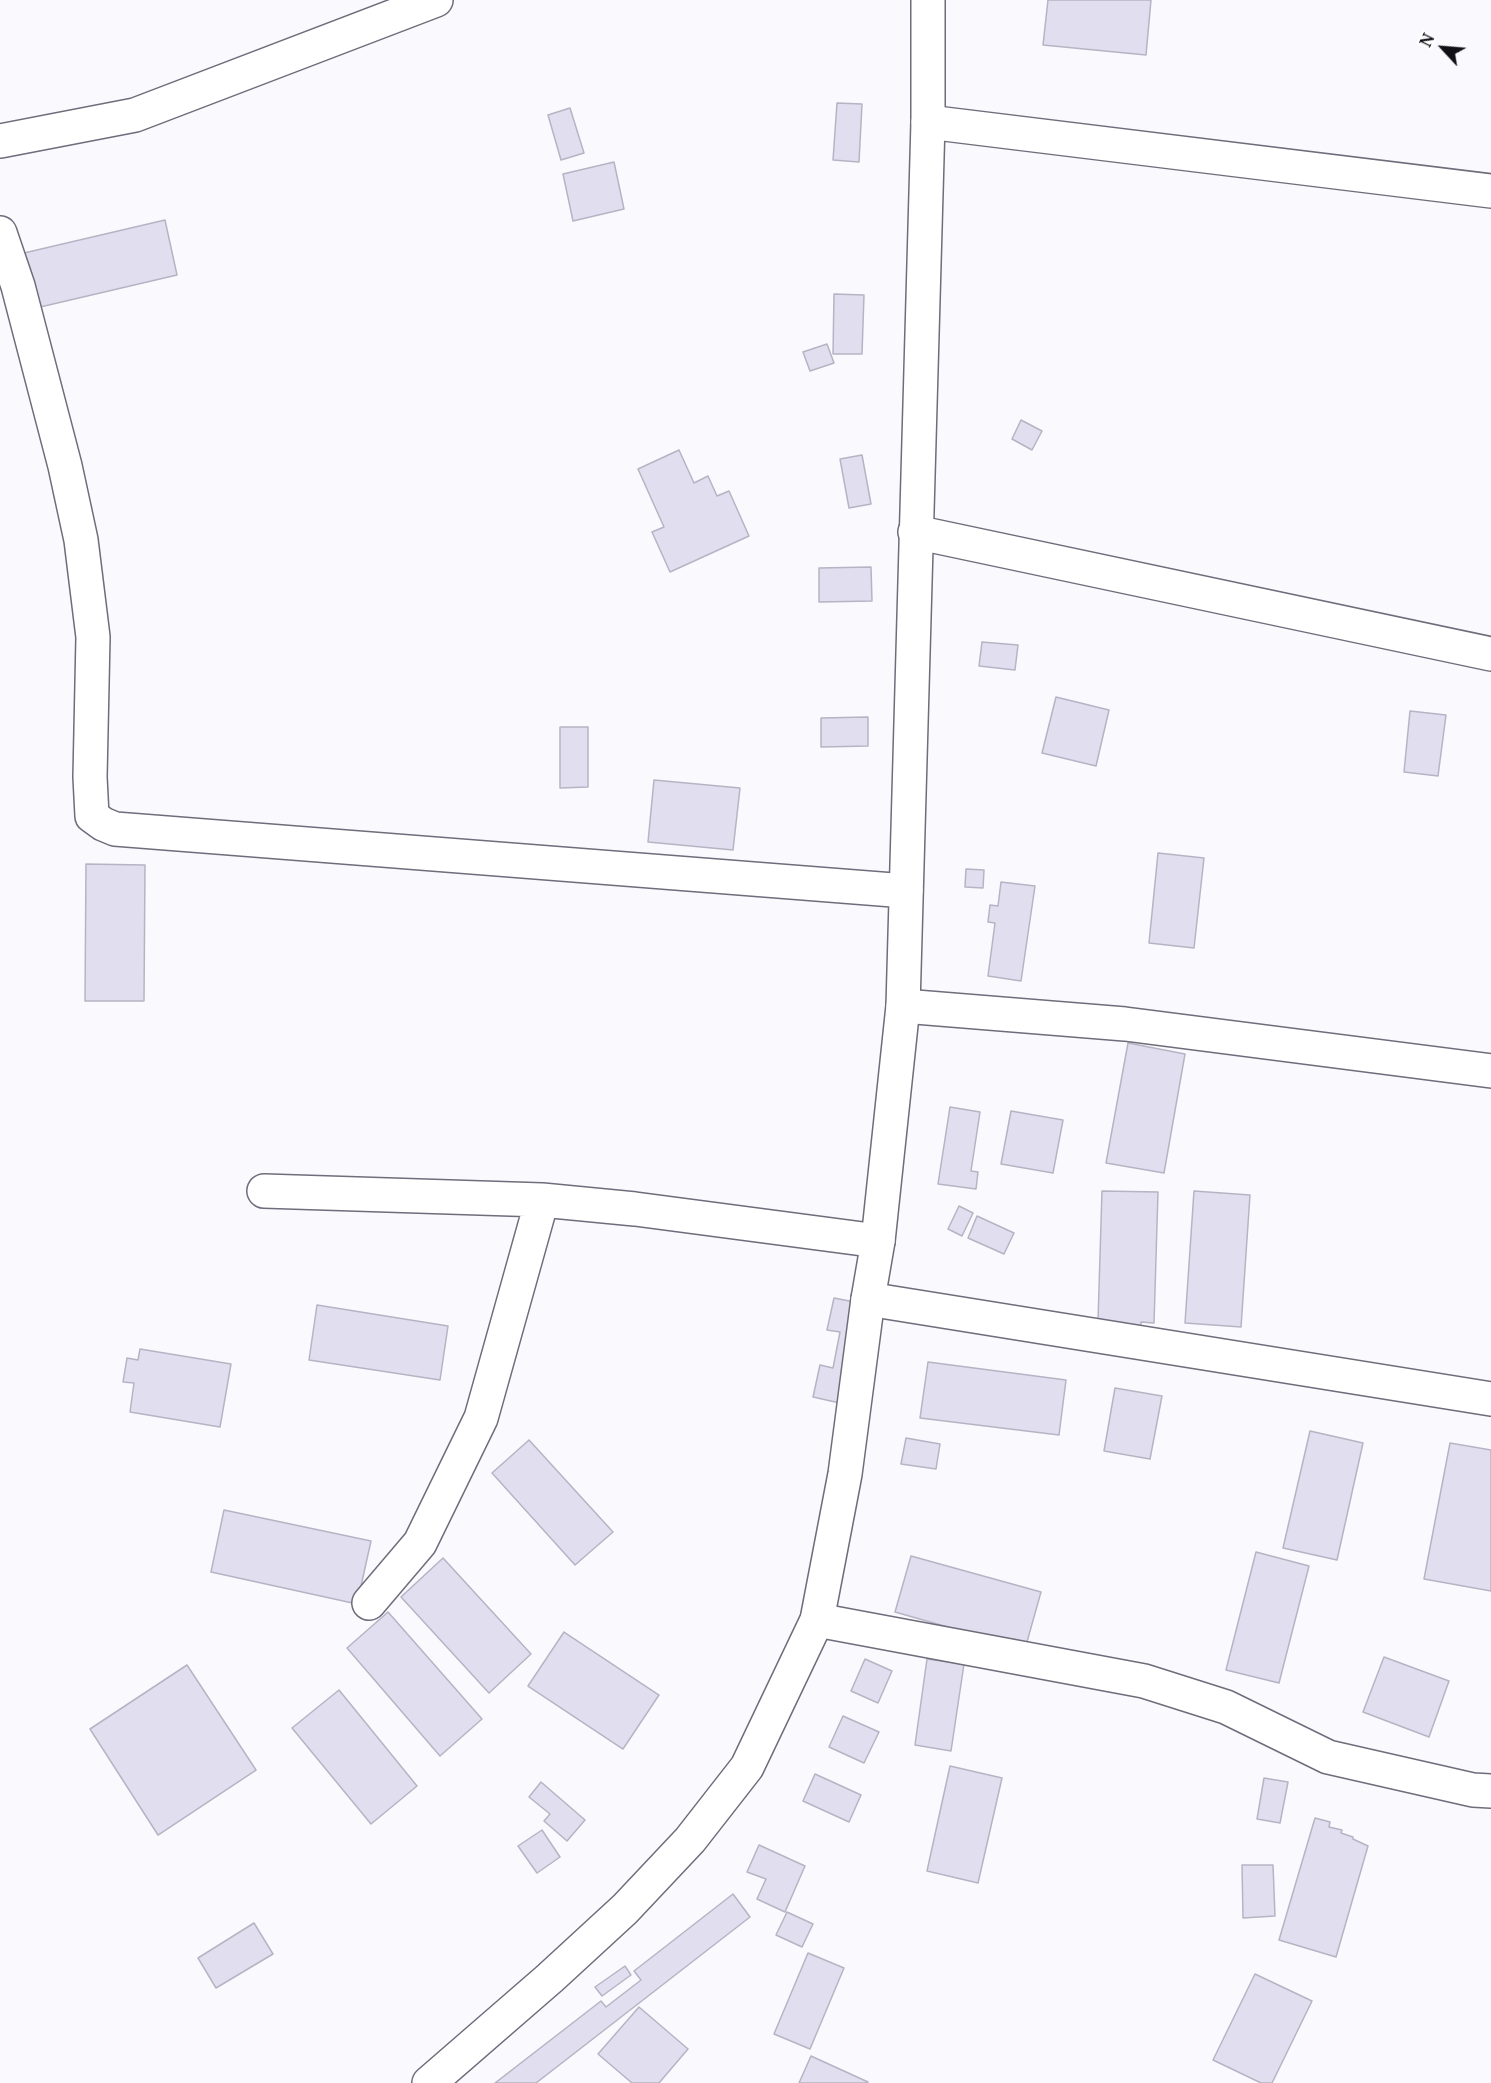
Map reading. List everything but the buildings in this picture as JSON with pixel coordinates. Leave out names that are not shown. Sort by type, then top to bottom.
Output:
[{"type":"street","points":[[0,141],[135,115],[436,0]]},
{"type":"street","points":[[429,2083],[625,1909],[690,1840],[747,1767],[817,1620],[845,1474],[878,1241],[903,1006],[928,122],[928,0]]},
{"type":"street","points":[[928,122],[1491,191]]},
{"type":"street","points":[[0,233],[27,320],[65,466],[81,540],[93,637],[90,777],[92,816],[103,824],[115,829],[906,891]]},
{"type":"street","points":[[915,532],[1491,654]]},
{"type":"street","points":[[903,1006],[1125,1024],[1491,1071]]},
{"type":"street","points":[[264,1191],[542,1200],[635,1209],[878,1241]]},
{"type":"street","points":[[369,1604],[420,1543],[481,1418],[542,1200]]},
{"type":"street","points":[[868,1299],[1491,1399]]},
{"type":"street","points":[[817,1620],[1144,1681],[1226,1707],[1328,1757],[1473,1790],[1491,1791]]}]
